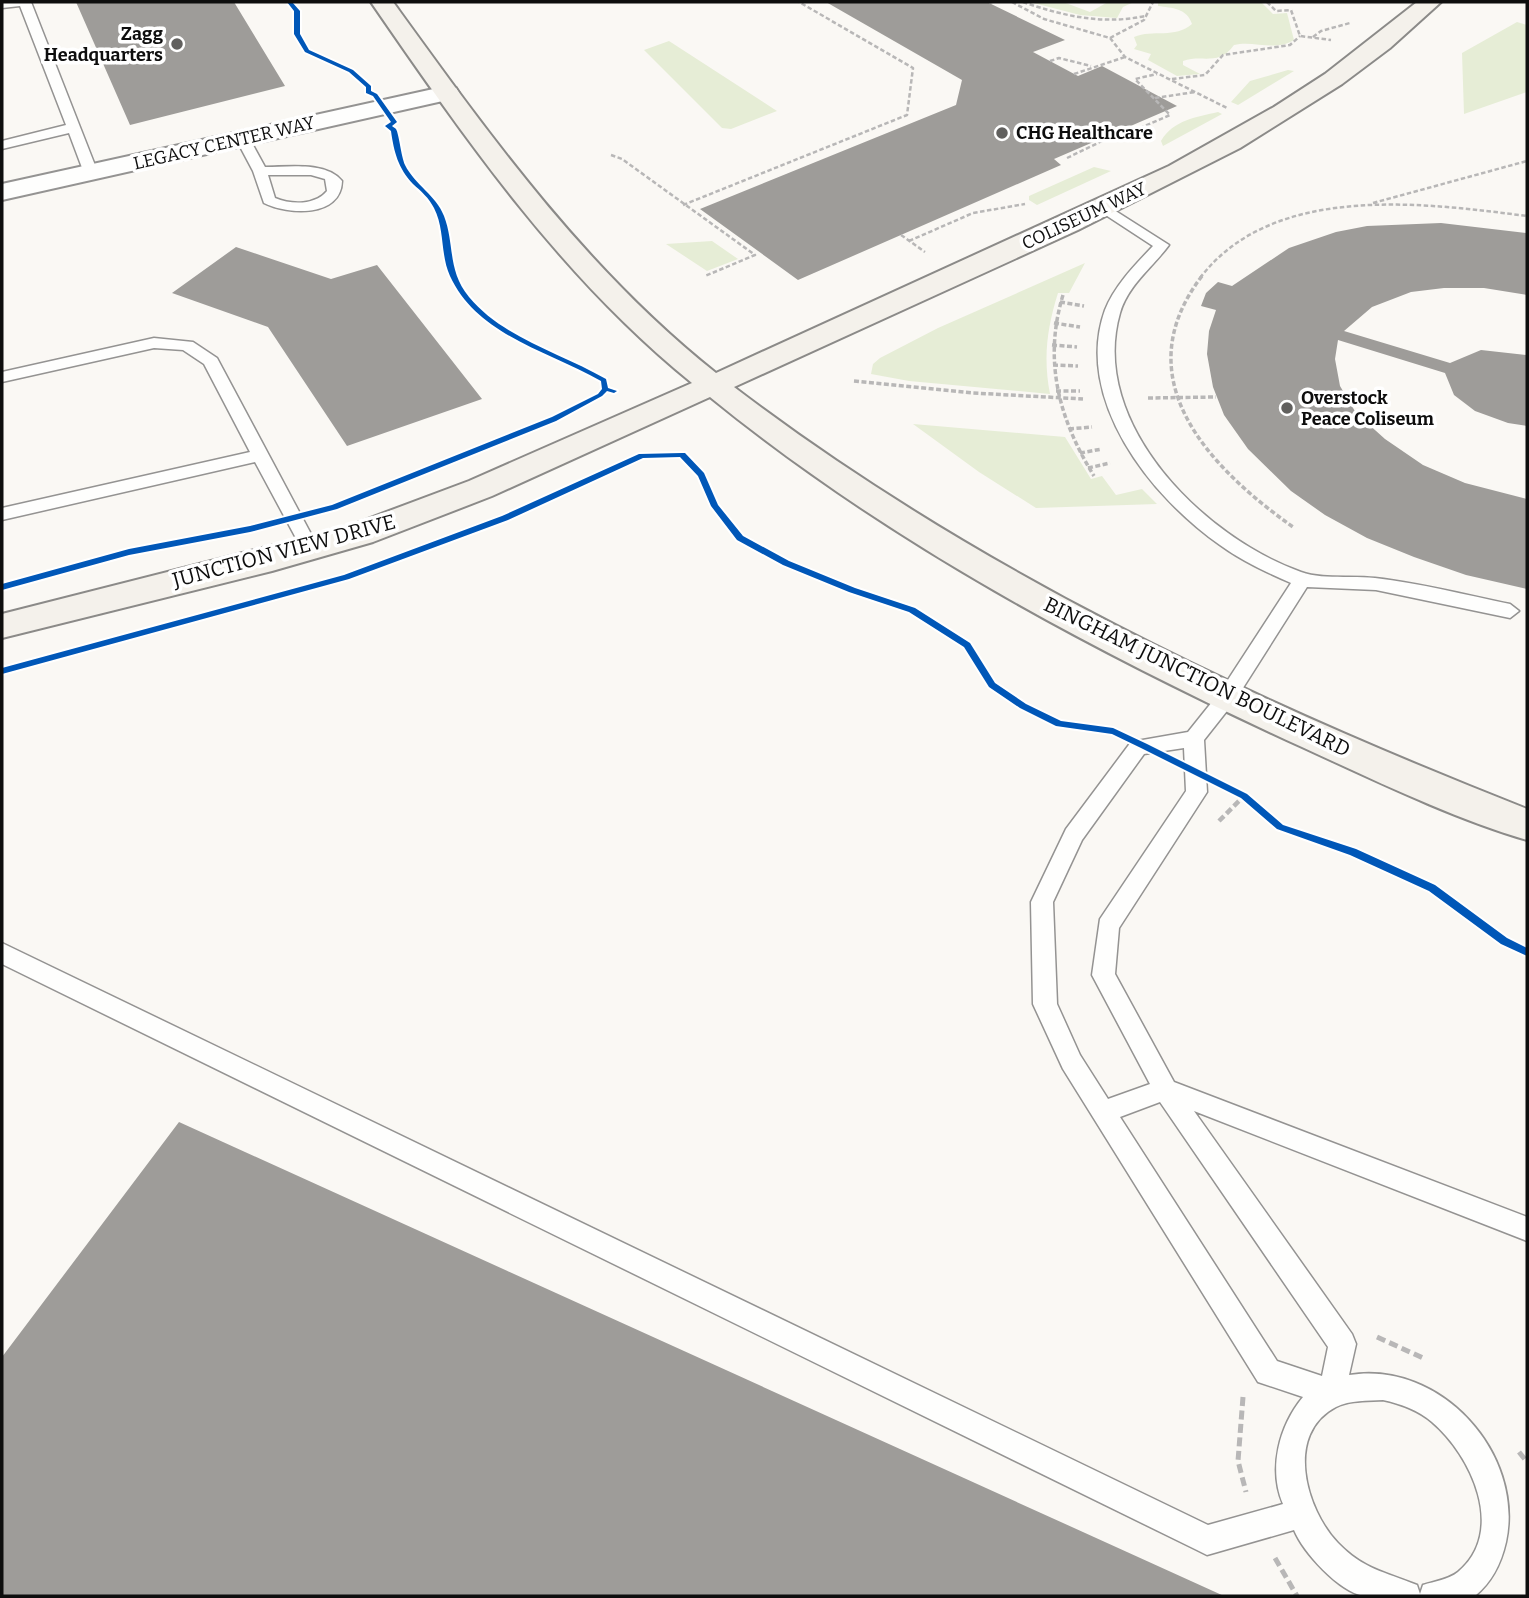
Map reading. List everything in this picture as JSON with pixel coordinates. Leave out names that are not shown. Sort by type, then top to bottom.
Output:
[{"type":"street","name":"BINGHAM JUNCTION BOULEVARD","points":[[382,2],[547,225],[581,264],[617,301],[712,386],[801,451],[922,532],[1053,608],[1227,696],[1393,771],[1527,825]]},
{"type":"street","name":"COLISEUM WAY","points":[[712,386],[779,358],[1103,208],[1238,140],[1297,106],[1368,56],[1430,2]]},
{"type":"street","name":"LEGACY CENTER WAY","points":[[2,192],[447,93]]},
{"type":"street","name":"JUNCTION VIEW DRIVE","points":[[2,626],[111,595],[310,549],[403,520],[492,486],[712,386]]},
{"type":"lane","points":[[2,4],[25,2],[91,173]]},
{"type":"lane","points":[[2,145],[75,127]]},
{"type":"lane","points":[[243,138],[260,171],[269,200],[285,207],[319,204],[334,193],[336,187],[330,176],[322,173],[260,171]]},
{"type":"lane","points":[[1103,208],[1162,244],[1126,286],[1113,310],[1106,358],[1114,398],[1134,444],[1171,492],[1208,527],[1254,559],[1303,580],[1376,584],[1510,611]]},
{"type":"lane","points":[[2,377],[154,342],[187,345],[211,361],[310,549]]},
{"type":"lane","points":[[2,514],[261,455]]},
{"type":"lane","points":[[1303,580],[1227,696],[1194,739],[1197,792],[1108,926],[1103,975],[1166,1089],[1342,1344],[1332,1393]]},
{"type":"lane","points":[[1194,739],[1138,747],[1074,835],[1042,902],[1045,1004],[1071,1062],[1268,1372],[1332,1393]]},
{"type":"lane","points":[[2,953],[1207,1540],[1301,1513]]},
{"type":"lane","points":[[1102,1113],[1166,1089],[1527,1229]]},
{"type":"lane","points":[[1406,1596],[1389,1594],[1352,1577],[1322,1549],[1301,1513],[1291,1483],[1290,1454],[1298,1428],[1312,1408],[1332,1393],[1363,1385],[1397,1389],[1408,1394],[1431,1405],[1461,1430],[1484,1463],[1496,1500],[1496,1536],[1483,1567],[1459,1589],[1434,1596]]},
{"type":"path","points":[[683,205],[907,115],[913,68],[799,2]]},
{"type":"path","points":[[1012,2],[1022,10],[1044,19],[1110,38],[1125,57],[1234,112]]},
{"type":"path","points":[[1023,2],[1086,18],[1126,20],[1145,16]]},
{"type":"path","points":[[1110,38],[1137,27],[1151,11],[1153,2]]},
{"type":"path","points":[[1267,2],[1276,11],[1292,10],[1300,36]]},
{"type":"path","points":[[1312,38],[1321,31],[1353,23]]},
{"type":"path","points":[[1300,36],[1326,40]]},
{"type":"path","points":[[1169,79],[1205,75],[1223,55],[1290,45],[1300,36]]},
{"type":"path","points":[[1074,74],[1091,66],[1125,57]]},
{"type":"path","points":[[1050,61],[1059,58],[1091,66]]},
{"type":"path","points":[[1067,158],[1104,140],[1139,136],[1140,128],[1170,115],[1135,79],[1157,74]]},
{"type":"path","points":[[1154,98],[1195,92]]},
{"type":"path","points":[[611,155],[622,159],[755,255],[705,276]]},
{"type":"path","points":[[1293,527],[1230,480],[1190,427],[1175,398],[1170,377],[1176,319],[1192,289],[1209,267],[1242,239],[1281,222],[1312,213],[1368,205],[1527,161]]},
{"type":"path","points":[[909,241],[973,214],[1029,203]]},
{"type":"path","points":[[1368,205],[1448,206],[1527,216]]},
{"type":"path","points":[[901,235],[931,256]]},
{"type":"path","points":[[1063,295],[1052,345],[1058,399],[1080,453],[1094,476]]},
{"type":"path","points":[[854,381],[1058,399],[1216,397]]},
{"type":"path","points":[[1196,774],[1244,796],[1253,803]]},
{"type":"green space","points":[[1030,2],[1063,2],[1090,12],[1108,2],[1134,2],[1123,7],[1117,18],[1080,15]]},
{"type":"green space","points":[[1158,2],[1261,2],[1273,14],[1287,13],[1294,40],[1272,46],[1234,45],[1228,52],[1216,58],[1183,61],[1183,65],[1200,74],[1177,76],[1148,60],[1151,54],[1134,49],[1137,45],[1134,37],[1171,33],[1192,24],[1183,12],[1158,6]]},
{"type":"green space","points":[[1517,22],[1527,25],[1527,92],[1464,114],[1462,53]]},
{"type":"green space","points":[[669,41],[777,111],[731,129],[722,128],[644,50]]},
{"type":"green space","points":[[1288,70],[1294,71],[1238,105],[1231,102],[1250,81]]},
{"type":"green space","points":[[1218,112],[1222,114],[1163,146],[1161,141],[1172,128],[1194,118]]},
{"type":"green space","points":[[1094,167],[1111,171],[1037,205],[1029,200],[1029,196]]},
{"type":"green space","points":[[712,241],[738,259],[707,271],[666,244]]},
{"type":"green space","points":[[1085,263],[1069,293],[1058,293],[1054,306],[1047,355],[1050,394],[909,381],[871,374],[873,364],[880,358],[938,328]]},
{"type":"green space","points":[[913,424],[1065,437],[1091,479],[1102,476],[1116,495],[1142,489],[1157,504],[1036,508],[979,472]]},
{"type":"building","name":"Zagg Headquarters","points":[[76,2],[234,2],[285,86],[130,125]]},
{"type":"building","name":"CHG Healthcare","points":[[826,2],[987,2],[1065,40],[1033,52],[1078,76],[1102,66],[1177,106],[1054,159],[1061,165],[798,280],[700,209],[956,105],[962,80]]},
{"type":"building","name":"Overstock Peace Coliseum","points":[[1441,223],[1527,233],[1527,295],[1484,288],[1444,288],[1411,292],[1372,307],[1344,331],[1450,363],[1481,350],[1527,355],[1527,426],[1508,423],[1475,411],[1454,395],[1445,373],[1338,340],[1335,359],[1340,386],[1356,413],[1385,439],[1423,465],[1465,483],[1527,499],[1527,589],[1466,575],[1414,557],[1367,538],[1325,515],[1291,491],[1248,449],[1224,415],[1213,387],[1207,354],[1209,331],[1216,310],[1201,306],[1206,293],[1218,282],[1232,286],[1289,248],[1336,232],[1367,226]]},
{"type":"building","points":[[236,247],[331,279],[377,265],[482,399],[347,446],[268,327],[172,293]]},
{"type":"building","points":[[179,1122],[1224,1596],[2,1596],[2,1357]]},
{"type":"cycle path","points":[[289,2],[297,11],[297,34],[307,51],[351,71],[369,87],[368,92],[375,95],[394,122],[388,126],[394,130],[401,162],[441,215],[450,267],[465,296],[480,313],[499,327],[604,380],[605,389],[614,391]]},
{"type":"cycle path","points":[[2,587],[129,552],[250,529],[334,507],[554,419],[600,395],[605,389]]},
{"type":"cycle path","points":[[2,671],[346,577],[505,518],[642,456],[682,455],[701,475],[715,506],[740,538],[786,563],[852,590],[912,610],[967,645],[992,685],[1023,706],[1059,724],[1113,731],[1144,746],[1244,796],[1280,827],[1353,852],[1432,888],[1504,941],[1527,952]]},
{"type":"place","name":"Zagg Headquarters","points":[[177,44]]},
{"type":"place","name":"CHG Healthcare","points":[[1002,133]]},
{"type":"place","name":"Overstock Peace Coliseum","points":[[1287,408]]}]
